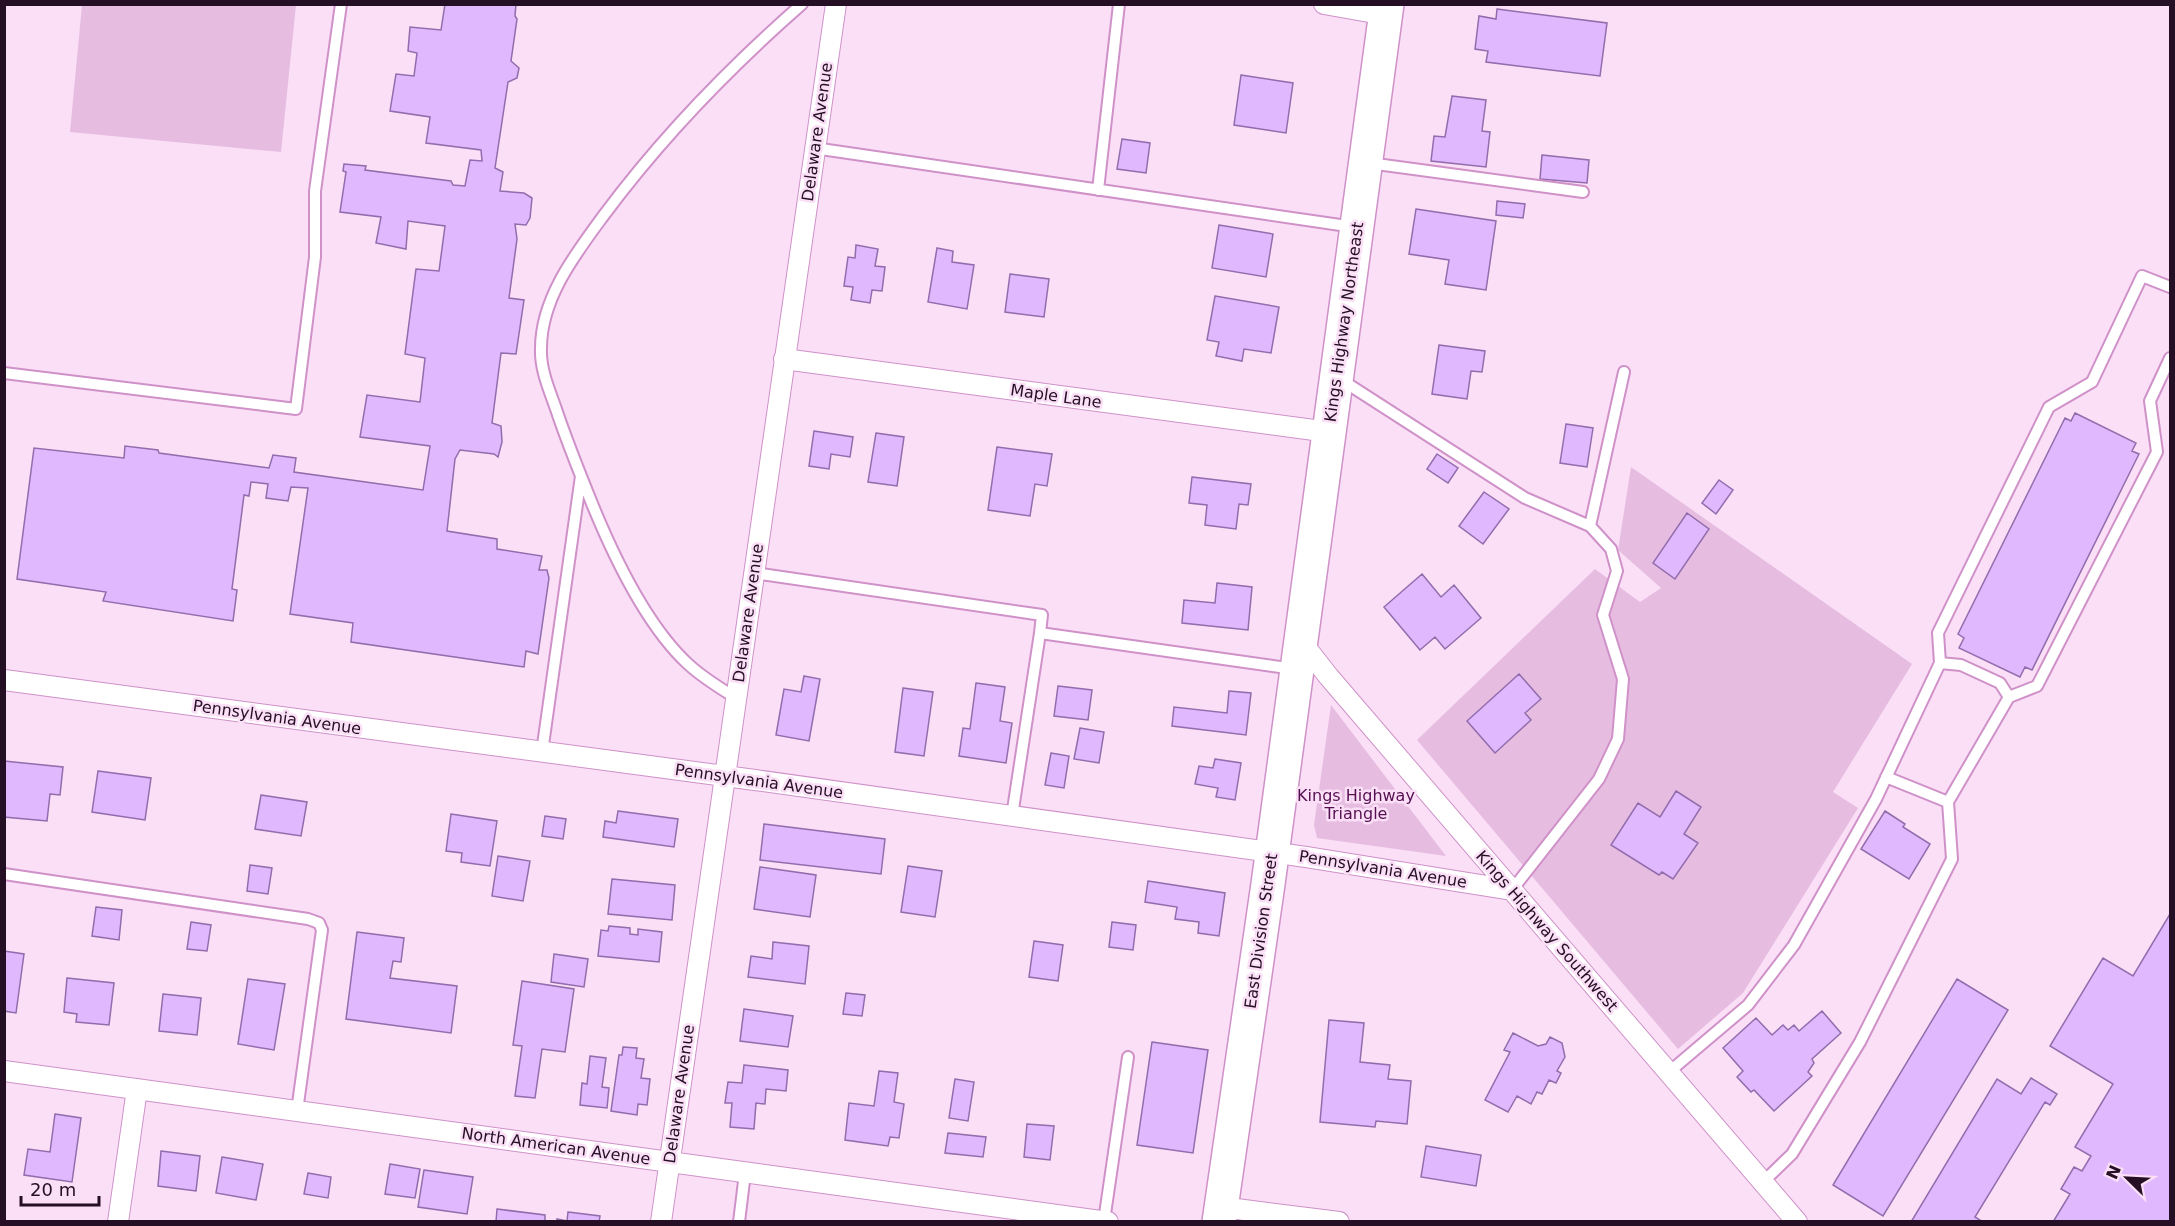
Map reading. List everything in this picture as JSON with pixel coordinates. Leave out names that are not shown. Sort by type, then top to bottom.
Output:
[{"type":"highway","name":"Kings Highway Northeast","points":[[1298,655],[1387,10]]},
{"type":"highway","name":"East Division Street","points":[[1220,1214],[1298,655]]},
{"type":"street","name":"Delaware Avenue","points":[[661,1221],[836,4]]},
{"type":"street","points":[[1324,4],[1387,10]]},
{"type":"street","name":"Maple Lane","points":[[784,359],[1329,432]]},
{"type":"street","name":"Kings Highway Southwest","points":[[1298,655],[1329,677],[1797,1221]]},
{"type":"street","name":"Pennsylvania Avenue","points":[[4,680],[1272,852],[1512,890]]},
{"type":"street","name":"North American Avenue","points":[[4,1071],[1100,1221]]},
{"type":"street","points":[[118,1221],[137,1089]]},
{"type":"street","points":[[1220,1214],[1339,1221]]},
{"type":"lane","points":[[4,373],[296,409],[315,257],[315,191],[340,4]]},
{"type":"lane","points":[[736,698],[688,664],[654,623],[622,568],[600,522],[559,420],[543,368],[542,330],[552,297],[562,277],[591,232],[663,140],[704,96],[802,4]]},
{"type":"lane","points":[[1098,190],[1119,4]]},
{"type":"lane","points":[[814,148],[1356,228]]},
{"type":"lane","points":[[1366,162],[1583,192]]},
{"type":"lane","points":[[1669,1072],[1748,1005],[1794,945],[1858,834],[1940,663],[1938,633],[2049,407],[2092,382],[2142,276],[2170,287]]},
{"type":"lane","points":[[1763,1182],[1792,1154],[1860,1042],[1952,859],[1948,802],[2009,697],[2037,686],[2157,452],[2150,401],[2170,358]]},
{"type":"lane","points":[[1590,526],[1624,372]]},
{"type":"lane","points":[[1336,376],[1525,498],[1590,526],[1611,549],[1617,571],[1603,615],[1623,679],[1618,739],[1599,779],[1512,890]]},
{"type":"lane","points":[[542,752],[581,476]]},
{"type":"lane","points":[[754,573],[1042,615],[1012,816]]},
{"type":"lane","points":[[1040,633],[1298,655]]},
{"type":"lane","points":[[1940,663],[1961,665],[2000,683],[2009,697]]},
{"type":"lane","points":[[1886,777],[1948,802]]},
{"type":"lane","points":[[4,874],[308,919],[319,923],[322,930],[297,1111]]},
{"type":"lane","points":[[1100,1221],[1128,1057]]},
{"type":"lane","points":[[739,1221],[745,1173]]},
{"type":"green space","points":[[82,5],[296,5],[281,152],[70,132]]},
{"type":"green space","points":[[1631,467],[1912,664],[1833,792],[1858,808],[1743,993],[1678,1049],[1417,740],[1595,569],[1640,602],[1661,588],[1618,550]]},
{"type":"green space","name":"Kings Highway Triangle","points":[[1331,705],[1446,856],[1317,838],[1314,825]]},
{"type":"building","points":[[445,4],[516,4],[517,19],[511,61],[519,68],[517,78],[508,82],[495,168],[503,172],[500,191],[524,193],[532,198],[530,218],[526,225],[515,224],[517,239],[509,298],[524,300],[516,354],[501,353],[492,423],[501,426],[502,442],[498,457],[494,454],[460,450],[455,459],[447,531],[497,539],[497,549],[542,556],[539,570],[547,570],[549,578],[538,654],[526,651],[524,667],[351,642],[353,623],[290,614],[308,488],[291,487],[288,501],[266,498],[268,484],[251,482],[249,496],[244,495],[232,589],[237,590],[233,621],[103,601],[106,592],[17,579],[34,448],[124,458],[125,446],[269,468],[273,455],[296,458],[294,472],[423,490],[430,446],[360,437],[367,395],[420,402],[425,358],[405,354],[416,269],[439,271],[445,226],[408,221],[406,249],[376,243],[381,217],[340,212],[346,172],[343,171],[344,164],[366,166],[365,170],[451,181],[453,185],[465,186],[470,160],[482,161],[481,150],[426,143],[430,117],[390,111],[396,74],[414,76],[417,53],[408,51],[410,27],[441,30]]},
{"type":"building","points":[[1497,9],[1607,23],[1600,76],[1486,62],[1488,51],[1475,49],[1479,16],[1496,19]]},
{"type":"building","points":[[1241,75],[1293,83],[1286,133],[1234,125]]},
{"type":"building","points":[[1452,96],[1486,100],[1482,131],[1490,132],[1486,167],[1431,161],[1434,136],[1445,137]]},
{"type":"building","points":[[1122,139],[1150,143],[1146,173],[1117,169]]},
{"type":"building","points":[[1542,155],[1589,160],[1587,183],[1540,179]]},
{"type":"building","points":[[1497,201],[1525,204],[1523,218],[1496,215]]},
{"type":"building","points":[[1416,209],[1496,221],[1486,290],[1445,284],[1449,260],[1409,254]]},
{"type":"building","points":[[1219,225],[1273,234],[1266,277],[1212,268]]},
{"type":"building","points":[[856,245],[878,249],[875,266],[885,267],[882,291],[872,290],[870,303],[851,300],[853,287],[844,286],[848,257],[855,258]]},
{"type":"building","points":[[937,248],[953,251],[952,262],[974,265],[967,309],[928,302]]},
{"type":"building","points":[[1010,274],[1049,279],[1044,317],[1005,312]]},
{"type":"building","points":[[1215,296],[1279,307],[1271,353],[1244,349],[1242,361],[1216,356],[1219,342],[1207,340]]},
{"type":"building","points":[[1439,345],[1485,351],[1482,372],[1471,371],[1467,399],[1432,394]]},
{"type":"building","points":[[2075,413],[2136,443],[2132,451],[2139,454],[2032,670],[2025,667],[2020,677],[1959,648],[1964,638],[1958,634],[2065,418],[2071,421]]},
{"type":"building","points":[[1566,424],[1593,428],[1587,467],[1560,463]]},
{"type":"building","points":[[814,431],[853,437],[850,457],[831,454],[829,469],[809,466]]},
{"type":"building","points":[[876,433],[904,437],[897,486],[868,482]]},
{"type":"building","points":[[997,447],[1052,454],[1047,486],[1035,484],[1030,516],[988,510]]},
{"type":"building","points":[[1437,454],[1458,468],[1448,483],[1427,469]]},
{"type":"building","points":[[1192,477],[1251,484],[1248,505],[1239,504],[1236,529],[1205,525],[1207,505],[1189,503]]},
{"type":"building","points":[[1719,480],[1733,490],[1716,514],[1702,503]]},
{"type":"building","points":[[1484,492],[1509,509],[1483,544],[1459,526]]},
{"type":"building","points":[[1687,513],[1709,529],[1675,579],[1653,563]]},
{"type":"building","points":[[1422,574],[1441,597],[1454,585],[1481,618],[1445,649],[1435,637],[1420,650],[1384,607]]},
{"type":"building","points":[[1217,583],[1252,587],[1248,630],[1182,623],[1184,600],[1215,603]]},
{"type":"building","points":[[1519,674],[1541,699],[1525,713],[1531,720],[1495,753],[1467,721]]},
{"type":"building","points":[[804,676],[820,679],[809,741],[776,735],[784,689],[801,692]]},
{"type":"building","points":[[976,683],[1005,687],[1000,721],[1012,723],[1006,763],[959,756],[963,728],[970,729]]},
{"type":"building","points":[[1058,686],[1092,690],[1088,720],[1054,716]]},
{"type":"building","points":[[903,688],[933,692],[924,756],[895,752]]},
{"type":"building","points":[[1229,691],[1251,693],[1246,735],[1172,726],[1174,707],[1227,713]]},
{"type":"building","points":[[1080,728],[1104,732],[1099,763],[1074,759]]},
{"type":"building","points":[[1051,753],[1069,756],[1064,788],[1045,785]]},
{"type":"building","points":[[1215,759],[1241,763],[1235,800],[1216,797],[1218,788],[1195,784],[1199,766],[1213,768]]},
{"type":"building","points":[[4,761],[63,767],[60,795],[50,794],[47,821],[4,817]]},
{"type":"building","points":[[98,771],[151,778],[145,820],[92,812]]},
{"type":"building","points":[[1676,791],[1701,807],[1684,834],[1698,843],[1673,879],[1662,872],[1659,875],[1611,845],[1638,803],[1660,817]]},
{"type":"building","points":[[261,795],[307,802],[301,836],[255,829]]},
{"type":"building","points":[[618,811],[678,819],[674,847],[603,837],[605,821],[616,823]]},
{"type":"building","points":[[1885,811],[1905,824],[1903,827],[1930,844],[1909,879],[1861,849]]},
{"type":"building","points":[[451,814],[497,821],[490,866],[461,862],[462,853],[446,851]]},
{"type":"building","points":[[545,816],[566,819],[563,839],[542,836]]},
{"type":"building","points":[[764,824],[885,839],[881,874],[760,860]]},
{"type":"building","points":[[498,856],[530,861],[523,901],[492,896]]},
{"type":"building","points":[[250,865],[272,868],[268,894],[247,891]]},
{"type":"building","points":[[908,866],[942,871],[935,917],[901,912]]},
{"type":"building","points":[[760,867],[816,875],[810,917],[754,909]]},
{"type":"building","points":[[612,879],[675,885],[672,920],[608,914]]},
{"type":"building","points":[[1148,881],[1225,893],[1219,936],[1198,933],[1199,922],[1175,919],[1177,907],[1145,902]]},
{"type":"building","points":[[96,907],[122,910],[119,940],[92,936]]},
{"type":"building","points":[[2170,914],[2170,1222],[2053,1222],[2070,1194],[2061,1189],[2074,1167],[2082,1171],[2091,1156],[2075,1147],[2113,1084],[2050,1046],[2103,958],[2133,976]]},
{"type":"building","points":[[191,922],[211,925],[207,951],[187,949]]},
{"type":"building","points":[[1112,922],[1136,925],[1133,950],[1109,947]]},
{"type":"building","points":[[609,926],[630,928],[630,934],[638,935],[638,929],[662,932],[659,962],[598,956],[601,930],[608,931]]},
{"type":"building","points":[[357,932],[404,938],[401,962],[393,961],[390,978],[457,986],[451,1033],[346,1019]]},
{"type":"building","points":[[1034,941],[1063,945],[1058,981],[1029,977]]},
{"type":"building","points":[[773,942],[809,946],[805,984],[748,977],[751,956],[772,959]]},
{"type":"building","points":[[4,951],[24,954],[16,1013],[4,1011]]},
{"type":"building","points":[[554,954],[588,959],[584,987],[551,982]]},
{"type":"building","points":[[67,978],[114,983],[109,1025],[76,1022],[77,1014],[64,1012]]},
{"type":"building","points":[[248,979],[285,984],[274,1050],[238,1044]]},
{"type":"building","points":[[1957,979],[2008,1010],[1883,1216],[1833,1185]]},
{"type":"building","points":[[522,981],[574,989],[565,1052],[542,1049],[535,1098],[515,1096],[522,1046],[513,1045]]},
{"type":"building","points":[[846,993],[865,995],[862,1016],[843,1014]]},
{"type":"building","points":[[163,994],[201,998],[197,1035],[159,1031]]},
{"type":"building","points":[[744,1009],[793,1016],[788,1047],[740,1041]]},
{"type":"building","points":[[1822,1011],[1841,1033],[1812,1059],[1814,1063],[1808,1072],[1812,1076],[1774,1111],[1754,1090],[1751,1092],[1737,1077],[1743,1071],[1723,1048],[1756,1018],[1772,1035],[1783,1025],[1788,1030],[1794,1025],[1799,1031]]},
{"type":"building","points":[[1329,1020],[1364,1023],[1360,1062],[1390,1065],[1388,1079],[1411,1081],[1407,1124],[1376,1121],[1375,1127],[1320,1122]]},
{"type":"building","points":[[1513,1033],[1538,1046],[1546,1044],[1550,1037],[1562,1043],[1565,1057],[1557,1071],[1561,1073],[1556,1083],[1549,1080],[1542,1094],[1537,1092],[1531,1104],[1517,1096],[1508,1112],[1485,1100],[1510,1052],[1504,1050]]},
{"type":"building","points":[[1152,1042],[1208,1050],[1193,1153],[1137,1145]]},
{"type":"building","points":[[623,1047],[637,1048],[636,1058],[644,1059],[641,1078],[650,1079],[647,1105],[638,1104],[637,1115],[611,1111],[619,1055],[622,1055]]},
{"type":"building","points":[[590,1056],[606,1058],[602,1087],[609,1088],[607,1108],[580,1105],[582,1083],[587,1084]]},
{"type":"building","points":[[744,1065],[788,1070],[786,1091],[766,1089],[765,1104],[756,1103],[754,1129],[730,1127],[732,1103],[725,1103],[728,1082],[742,1083]]},
{"type":"building","points":[[879,1071],[898,1073],[894,1102],[904,1104],[899,1138],[890,1137],[888,1146],[845,1140],[849,1103],[874,1106]]},
{"type":"building","points":[[2031,1078],[2057,1094],[2050,1105],[2045,1102],[1975,1217],[1983,1222],[1911,1222],[1997,1079],[2021,1094]]},
{"type":"building","points":[[955,1079],[974,1082],[968,1121],[949,1118]]},
{"type":"building","points":[[55,1114],[81,1118],[72,1182],[24,1175],[28,1149],[50,1152]]},
{"type":"building","points":[[1027,1124],[1054,1126],[1050,1160],[1024,1157]]},
{"type":"building","points":[[948,1133],[986,1137],[983,1157],[945,1153]]},
{"type":"building","points":[[1426,1146],[1481,1155],[1476,1186],[1421,1177]]},
{"type":"building","points":[[161,1151],[200,1156],[196,1191],[158,1186]]},
{"type":"building","points":[[222,1157],[263,1164],[256,1200],[216,1193]]},
{"type":"building","points":[[390,1164],[420,1169],[415,1198],[385,1194]]},
{"type":"building","points":[[424,1170],[473,1177],[467,1214],[418,1207]]},
{"type":"building","points":[[308,1173],[331,1177],[328,1198],[304,1194]]},
{"type":"building","points":[[497,1209],[545,1215],[545,1222],[496,1222]]},
{"type":"building","points":[[568,1212],[600,1216],[599,1222],[557,1222],[557,1219],[567,1221]]}]
